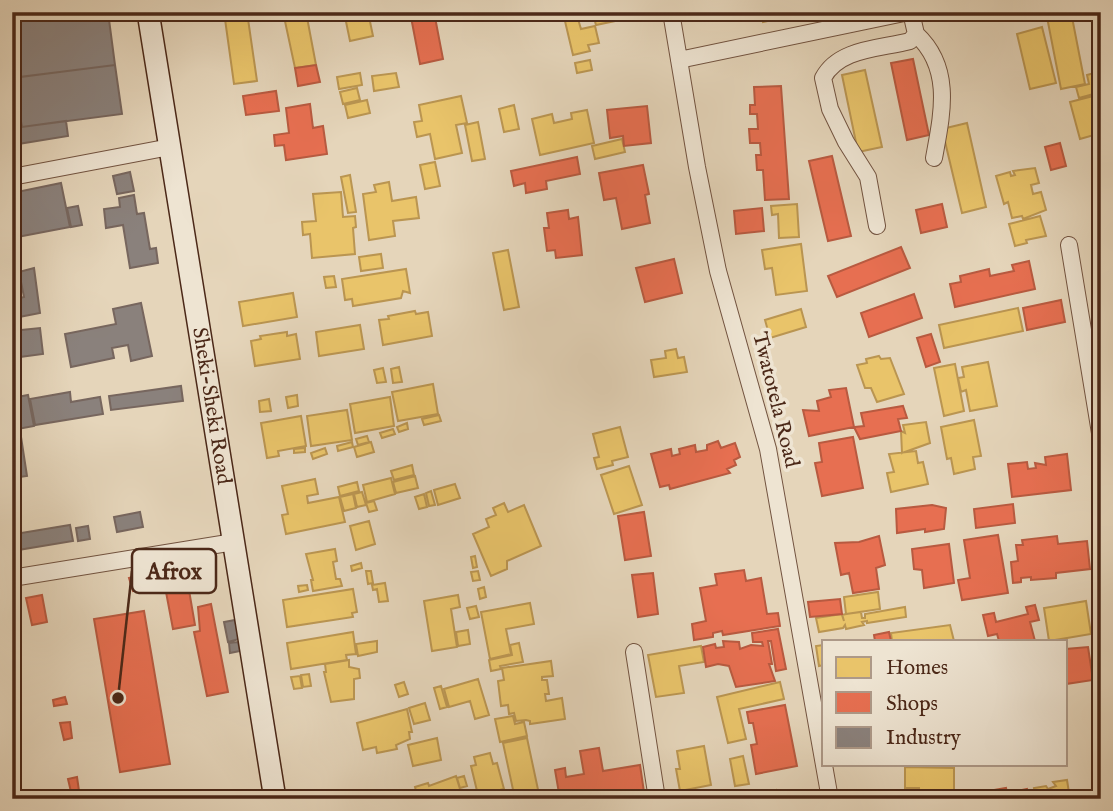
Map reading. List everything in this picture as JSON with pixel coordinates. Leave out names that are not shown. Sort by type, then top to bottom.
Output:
[{"type":"street","name":"Sheki-Sheki Road","points":[[148,12],[275,799]]},
{"type":"street","name":"Twatotela Road","points":[[671,12],[697,167],[719,271],[768,449],[822,754]]},
{"type":"street","points":[[679,60],[910,12],[916,34],[928,44],[938,65],[943,103],[933,158]]},
{"type":"street","points":[[877,226],[868,177],[846,142],[830,109],[823,78],[829,66],[842,58],[910,41],[916,34]]},
{"type":"street","points":[[12,177],[170,147]]},
{"type":"street","points":[[1069,245],[1101,439]]},
{"type":"street","points":[[12,578],[234,542]]},
{"type":"street","points":[[634,652],[657,799]]},
{"type":"street","name":"Twatotela Road","points":[[824,766],[830,799]]},
{"type":"building: Homes","points":[[224,12],[247,12],[257,81],[234,84]]},
{"type":"building: Homes","points":[[283,12],[306,12],[316,65],[295,68]]},
{"type":"building: Homes","points":[[344,12],[368,12],[373,36],[350,41]]},
{"type":"building: Homes","points":[[568,12],[583,12],[578,19],[581,29],[595,26],[599,43],[588,45],[590,51],[573,55],[564,17],[569,16]]},
{"type":"building: Homes","points":[[585,12],[624,12],[625,19],[596,25],[594,18],[586,19]]},
{"type":"building: Homes","points":[[761,12],[789,12],[790,16],[763,22]]},
{"type":"building: Homes","points":[[1046,12],[1071,12],[1085,84],[1061,89]]},
{"type":"building: Homes","points":[[1042,27],[1056,83],[1030,89],[1017,34]]},
{"type":"building: Homes","points":[[590,60],[592,70],[577,73],[575,63]]},
{"type":"building: Homes","points":[[865,70],[882,147],[858,152],[842,75]]},
{"type":"building: Homes","points":[[1098,72],[1101,92],[1079,98],[1076,87],[1089,84],[1087,75]]},
{"type":"building: Homes","points":[[360,73],[362,85],[339,89],[337,77]]},
{"type":"building: Homes","points":[[396,73],[399,87],[374,91],[372,76]]},
{"type":"building: Homes","points":[[357,88],[360,100],[343,104],[340,92]]},
{"type":"building: Homes","points":[[1101,94],[1101,133],[1080,139],[1070,102]]},
{"type":"building: Homes","points":[[461,96],[467,123],[456,125],[462,153],[435,159],[430,134],[417,137],[414,122],[422,121],[419,105]]},
{"type":"building: Homes","points":[[367,100],[370,113],[348,118],[345,105]]},
{"type":"building: Homes","points":[[514,105],[519,129],[504,132],[499,109]]},
{"type":"building: Homes","points":[[587,110],[594,143],[540,155],[532,119],[552,114],[554,123],[572,119],[571,113]]},
{"type":"building: Homes","points":[[478,122],[485,159],[472,161],[465,125]]},
{"type":"building: Homes","points":[[967,123],[986,207],[962,213],[942,129]]},
{"type":"building: Homes","points":[[622,139],[625,152],[595,159],[592,146]]},
{"type":"building: Homes","points":[[435,162],[440,186],[425,189],[420,165]]},
{"type":"building: Homes","points":[[1035,168],[1039,183],[1031,185],[1033,194],[1041,192],[1046,210],[1023,219],[1022,216],[1012,218],[1008,202],[1004,204],[996,176],[1010,172],[1011,176],[1015,175],[1013,171]]},
{"type":"building: Homes","points":[[350,175],[356,212],[348,213],[341,177]]},
{"type":"building: Homes","points":[[389,182],[392,201],[416,197],[419,218],[393,221],[395,236],[369,240],[363,194],[376,192],[374,185]]},
{"type":"building: Homes","points":[[341,192],[343,217],[355,216],[355,254],[312,258],[310,234],[303,235],[302,222],[316,221],[313,194]]},
{"type":"building: Homes","points":[[797,204],[799,237],[779,238],[778,214],[772,215],[771,206]]},
{"type":"building: Homes","points":[[1040,216],[1046,236],[1026,240],[1027,243],[1015,246],[1009,224]]},
{"type":"building: Homes","points":[[801,244],[807,291],[776,295],[772,268],[765,269],[762,250]]},
{"type":"building: Homes","points":[[508,250],[519,307],[504,310],[493,253]]},
{"type":"building: Homes","points":[[381,254],[383,268],[361,271],[359,257]]},
{"type":"building: Homes","points":[[406,269],[410,293],[403,291],[401,298],[353,306],[352,299],[345,300],[342,279]]},
{"type":"building: Homes","points":[[334,276],[336,287],[326,288],[324,277]]},
{"type":"building: Homes","points":[[293,293],[297,317],[243,326],[239,302]]},
{"type":"building: Homes","points":[[1018,308],[1023,331],[944,348],[939,325]]},
{"type":"building: Homes","points":[[801,309],[806,327],[770,338],[765,320]]},
{"type":"building: Homes","points":[[415,311],[416,314],[428,312],[432,336],[383,345],[379,320]]},
{"type":"building: Homes","points":[[360,325],[364,349],[319,356],[316,332]]},
{"type":"building: Homes","points":[[287,332],[287,336],[296,334],[300,359],[255,366],[251,341],[261,339],[260,336]]},
{"type":"building: Homes","points":[[676,349],[678,358],[684,357],[687,372],[654,377],[651,360],[666,358],[665,351]]},
{"type":"building: Homes","points":[[879,356],[881,359],[890,358],[904,394],[877,402],[871,388],[865,388],[857,365],[867,363],[866,359]]},
{"type":"building: Homes","points":[[988,362],[997,406],[970,411],[966,390],[961,392],[958,378],[964,377],[962,367]]},
{"type":"building: Homes","points":[[955,364],[964,411],[944,416],[934,368]]},
{"type":"building: Homes","points":[[399,367],[402,382],[393,383],[391,369]]},
{"type":"building: Homes","points":[[383,368],[386,382],[377,383],[374,370]]},
{"type":"building: Homes","points":[[433,384],[438,414],[398,421],[392,392]]},
{"type":"building: Homes","points":[[297,395],[298,406],[288,408],[286,397]]},
{"type":"building: Homes","points":[[390,397],[394,426],[355,433],[350,404]]},
{"type":"building: Homes","points":[[269,399],[271,411],[260,412],[259,401]]},
{"type":"building: Homes","points":[[347,410],[352,440],[311,446],[307,416]]},
{"type":"building: Homes","points":[[439,415],[441,421],[424,425],[422,419]]},
{"type":"building: Homes","points":[[301,416],[306,446],[278,451],[279,456],[267,458],[261,423]]},
{"type":"building: Homes","points":[[974,420],[981,456],[973,457],[975,469],[954,474],[951,458],[947,459],[941,427]]},
{"type":"building: Homes","points":[[926,422],[930,443],[902,453],[901,431],[905,433],[903,425]]},
{"type":"building: Homes","points":[[407,423],[408,429],[399,432],[397,427]]},
{"type":"building: Homes","points":[[620,427],[628,457],[597,469],[594,458],[599,457],[593,434]]},
{"type":"building: Homes","points":[[393,429],[395,434],[382,438],[380,433]]},
{"type":"building: Homes","points":[[367,436],[369,442],[358,445],[356,439]]},
{"type":"building: Homes","points":[[352,442],[353,447],[338,451],[337,446]]},
{"type":"building: Homes","points":[[371,442],[374,452],[357,457],[354,447]]},
{"type":"building: Homes","points":[[305,448],[305,452],[294,453],[294,449]]},
{"type":"building: Homes","points":[[325,448],[327,454],[313,459],[311,453]]},
{"type":"building: Homes","points":[[916,451],[918,463],[923,462],[928,484],[891,492],[887,473],[894,472],[889,454]]},
{"type":"building: Homes","points":[[412,465],[414,475],[394,480],[391,471]]},
{"type":"building: Homes","points":[[629,466],[642,505],[614,514],[601,475]]},
{"type":"building: Homes","points":[[415,476],[418,488],[396,493],[393,482]]},
{"type":"building: Homes","points":[[391,478],[395,494],[367,502],[363,485]]},
{"type":"building: Homes","points":[[315,479],[318,494],[307,496],[308,503],[339,497],[345,522],[286,534],[282,515],[288,514],[282,486]]},
{"type":"building: Homes","points":[[357,482],[359,491],[340,496],[338,487]]},
{"type":"building: Homes","points":[[455,484],[460,498],[438,505],[434,490]]},
{"type":"building: Homes","points":[[431,491],[435,505],[429,506],[426,493]]},
{"type":"building: Homes","points":[[362,492],[366,505],[357,507],[354,494]]},
{"type":"building: Homes","points":[[353,494],[356,508],[344,511],[340,497]]},
{"type":"building: Homes","points":[[424,494],[427,507],[419,509],[415,497]]},
{"type":"building: Homes","points":[[374,501],[377,510],[369,512],[366,503]]},
{"type":"building: Homes","points":[[504,503],[508,512],[524,505],[541,546],[507,561],[507,569],[491,576],[473,534],[489,527],[486,519],[496,515],[493,508]]},
{"type":"building: Homes","points":[[369,521],[375,544],[356,550],[350,526]]},
{"type":"building: Homes","points":[[335,549],[337,561],[333,562],[336,579],[340,579],[342,586],[313,591],[306,554]]},
{"type":"building: Homes","points":[[475,556],[477,567],[473,568],[471,557]]},
{"type":"building: Homes","points":[[361,563],[362,568],[352,571],[351,566]]},
{"type":"building: Homes","points":[[366,571],[371,571],[373,583],[368,584]]},
{"type":"building: Homes","points":[[478,571],[480,580],[473,581],[471,572]]},
{"type":"building: Homes","points":[[385,583],[388,601],[379,602],[377,589],[373,590],[372,585]]},
{"type":"building: Homes","points":[[307,585],[308,590],[299,592],[298,586]]},
{"type":"building: Homes","points":[[484,587],[486,597],[480,599],[478,589]]},
{"type":"building: Homes","points":[[353,589],[357,612],[352,613],[353,617],[287,627],[283,600]]},
{"type":"building: Homes","points":[[878,592],[880,609],[846,614],[844,597]]},
{"type":"building: Homes","points":[[458,595],[460,607],[451,609],[457,647],[432,651],[424,601]]},
{"type":"building: Homes","points":[[1086,601],[1091,634],[1049,640],[1044,608]]},
{"type":"building: Homes","points":[[530,603],[534,624],[506,629],[511,654],[490,659],[481,612]]},
{"type":"building: Homes","points":[[476,606],[479,617],[470,619],[467,608]]},
{"type":"building: Homes","points":[[905,607],[906,617],[867,621],[862,622],[864,625],[846,629],[845,625],[843,628],[819,632],[816,618],[861,612],[862,618],[865,618],[865,614]]},
{"type":"building: Homes","points":[[950,625],[954,640],[892,640],[891,633]]},
{"type":"building: Homes","points":[[468,630],[470,644],[458,646],[456,632]]},
{"type":"building: Homes","points":[[353,632],[356,654],[346,655],[347,660],[291,669],[287,643]]},
{"type":"building: Homes","points":[[377,641],[377,652],[358,656],[356,644]]},
{"type":"building: Homes","points":[[519,643],[523,662],[500,666],[501,669],[491,671],[489,660],[512,655],[510,645]]},
{"type":"building: Homes","points":[[822,645],[822,665],[819,666],[816,646]]},
{"type":"building: Homes","points":[[701,646],[704,662],[679,666],[684,693],[656,697],[648,655]]},
{"type":"building: Homes","points":[[349,660],[349,667],[359,669],[360,678],[354,679],[354,699],[331,702],[324,672],[325,664]]},
{"type":"building: Homes","points":[[551,661],[553,676],[542,677],[542,680],[547,680],[549,694],[545,694],[546,701],[562,698],[565,719],[530,724],[530,721],[526,720],[516,721],[514,713],[509,714],[508,705],[501,706],[498,681],[504,680],[502,668]]},
{"type":"building: Homes","points":[[309,674],[311,686],[303,687],[301,675]]},
{"type":"building: Homes","points":[[300,676],[302,688],[294,689],[291,677]]},
{"type":"building: Homes","points":[[478,679],[489,715],[475,719],[470,701],[449,707],[444,689]]},
{"type":"building: Homes","points":[[404,682],[408,694],[399,697],[395,685]]},
{"type":"building: Homes","points":[[780,682],[784,699],[739,709],[746,739],[728,743],[717,697]]},
{"type":"building: Homes","points":[[441,686],[447,707],[440,709],[434,688]]},
{"type":"building: Homes","points":[[425,703],[430,720],[414,724],[409,708]]},
{"type":"building: Homes","points":[[407,709],[412,732],[409,732],[410,739],[396,745],[397,749],[377,753],[376,747],[363,750],[357,723]]},
{"type":"building: Homes","points":[[513,716],[515,724],[524,722],[527,736],[500,742],[495,719]]},
{"type":"building: Homes","points":[[437,738],[441,760],[413,766],[408,745]]},
{"type":"building: Homes","points":[[527,738],[540,799],[515,799],[503,743]]},
{"type":"building: Homes","points":[[704,746],[711,785],[680,791],[676,769],[680,769],[677,751]]},
{"type":"building: Homes","points":[[490,753],[493,764],[497,763],[504,789],[478,795],[471,766],[476,765],[474,757]]},
{"type":"building: Homes","points":[[743,756],[749,784],[735,786],[730,759]]},
{"type":"building: Homes","points":[[905,767],[954,768],[954,791],[974,791],[974,799],[919,799],[919,788],[905,788]]},
{"type":"building: Homes","points":[[456,776],[463,799],[387,799],[402,792],[403,795],[416,791],[415,787],[428,783],[429,786]]},
{"type":"building: Homes","points":[[464,776],[467,786],[460,788],[457,778]]},
{"type":"building: Homes","points":[[1067,780],[1070,799],[1036,799],[1034,788],[1046,786],[1048,789],[1056,786],[1053,782]]},
{"type":"building: Homes","points":[[776,790],[778,799],[746,799],[745,796]]},
{"type":"building: Shops","points":[[410,12],[434,12],[443,59],[420,64]]},
{"type":"building: Shops","points":[[913,59],[929,135],[907,140],[891,63]]},
{"type":"building: Shops","points":[[316,65],[320,82],[298,86],[295,68]]},
{"type":"building: Shops","points":[[781,86],[789,199],[765,200],[763,170],[757,170],[756,155],[761,155],[760,143],[750,143],[749,129],[758,129],[757,114],[750,114],[750,105],[755,105],[754,87]]},
{"type":"building: Shops","points":[[276,91],[279,111],[246,115],[243,96]]},
{"type":"building: Shops","points":[[310,104],[313,128],[323,126],[327,154],[286,160],[284,145],[275,146],[274,135],[289,133],[286,108]]},
{"type":"building: Shops","points":[[647,106],[651,143],[624,146],[623,136],[610,138],[607,110]]},
{"type":"building: Shops","points":[[1060,143],[1066,166],[1051,170],[1045,147]]},
{"type":"building: Shops","points":[[832,156],[851,236],[828,241],[809,161]]},
{"type":"building: Shops","points":[[577,157],[580,174],[546,181],[547,189],[526,193],[525,183],[514,186],[511,171]]},
{"type":"building: Shops","points":[[643,165],[649,194],[645,195],[650,223],[622,229],[616,198],[604,200],[599,173]]},
{"type":"building: Shops","points":[[942,204],[947,227],[921,233],[916,210]]},
{"type":"building: Shops","points":[[762,208],[764,231],[736,234],[734,211]]},
{"type":"building: Shops","points":[[568,210],[569,219],[578,217],[582,255],[556,258],[555,250],[547,251],[544,228],[549,228],[547,213]]},
{"type":"building: Shops","points":[[1101,238],[1101,258],[1094,240]]},
{"type":"building: Shops","points":[[901,247],[910,268],[837,297],[828,276]]},
{"type":"building: Shops","points":[[674,259],[682,293],[645,302],[636,268]]},
{"type":"building: Shops","points":[[1029,261],[1035,289],[955,307],[950,284],[961,282],[960,276],[989,269],[990,276],[1014,271],[1012,265]]},
{"type":"building: Shops","points":[[914,294],[922,318],[869,337],[861,313]]},
{"type":"building: Shops","points":[[1061,300],[1065,322],[1027,330],[1023,308]]},
{"type":"building: Shops","points":[[931,334],[940,362],[926,367],[917,338]]},
{"type":"building: Shops","points":[[846,388],[854,427],[809,436],[803,410],[819,411],[817,401],[831,397],[829,390]]},
{"type":"building: Shops","points":[[903,406],[907,418],[898,419],[901,431],[860,439],[854,427],[864,426],[861,413]]},
{"type":"building: Shops","points":[[853,437],[863,488],[822,496],[815,463],[822,462],[819,443]]},
{"type":"building: Shops","points":[[718,441],[721,448],[735,443],[740,457],[734,460],[736,465],[727,469],[730,473],[670,489],[669,485],[660,487],[651,454],[671,449],[672,456],[680,454],[679,449],[695,445],[696,452],[707,450],[707,445]]},
{"type":"building: Shops","points":[[1067,454],[1071,490],[1012,497],[1008,464],[1027,462],[1028,469],[1036,468],[1035,463],[1046,465],[1045,457]]},
{"type":"building: Shops","points":[[1013,504],[1015,523],[976,528],[974,509]]},
{"type":"building: Shops","points":[[932,505],[946,508],[944,529],[897,533],[896,509]]},
{"type":"building: Shops","points":[[644,512],[651,556],[625,560],[618,516]]},
{"type":"building: Shops","points":[[998,535],[1008,593],[962,600],[958,580],[970,578],[964,540]]},
{"type":"building: Shops","points":[[879,536],[885,565],[876,568],[879,589],[853,593],[849,573],[841,575],[835,543],[859,542]]},
{"type":"building: Shops","points":[[1057,536],[1058,544],[1087,541],[1090,569],[1056,573],[1056,578],[1021,578],[1021,582],[1013,583],[1011,562],[1018,561],[1016,545],[1023,545],[1022,540]]},
{"type":"building: Shops","points":[[949,544],[954,583],[924,588],[922,570],[914,569],[912,549]]},
{"type":"building: Shops","points":[[744,570],[746,581],[761,578],[767,614],[778,613],[780,626],[723,635],[722,631],[713,633],[713,637],[694,640],[692,624],[706,621],[700,588],[717,585],[715,574]]},
{"type":"building: Shops","points":[[150,573],[153,586],[133,591],[129,578]]},
{"type":"building: Shops","points":[[186,573],[195,625],[173,629],[163,576]]},
{"type":"building: Shops","points":[[653,573],[658,614],[638,617],[632,575]]},
{"type":"building: Shops","points":[[42,595],[47,622],[32,625],[26,598]]},
{"type":"building: Shops","points":[[840,599],[842,614],[810,617],[808,602]]},
{"type":"building: Shops","points":[[211,604],[228,692],[207,696],[194,632],[200,631],[198,607]]},
{"type":"building: Shops","points":[[1035,605],[1039,620],[1030,622],[1035,640],[999,640],[997,634],[988,636],[983,615],[994,613],[996,622],[1028,614],[1026,607]]},
{"type":"building: Shops","points":[[144,611],[170,764],[120,772],[94,619]]},
{"type":"building: Shops","points":[[778,629],[786,669],[776,671],[771,641],[768,641],[772,664],[769,664],[775,681],[736,687],[729,666],[718,664],[706,667],[703,647],[715,644],[716,648],[724,647],[723,641],[739,642],[740,649],[751,645],[763,646],[762,642],[753,642],[752,633]]},
{"type":"building: Shops","points":[[889,632],[891,640],[875,640],[874,635]]},
{"type":"building: Shops","points":[[1088,647],[1093,680],[1068,684],[1068,649]]},
{"type":"building: Shops","points":[[65,697],[67,704],[54,706],[53,700]]},
{"type":"building: Shops","points":[[785,705],[797,766],[756,774],[751,745],[757,744],[753,723],[749,723],[747,712]]},
{"type":"building: Shops","points":[[70,722],[72,738],[64,740],[60,723]]},
{"type":"building: Shops","points":[[599,748],[603,771],[640,765],[644,792],[619,799],[560,799],[555,770],[565,768],[566,777],[584,774],[580,751]]},
{"type":"building: Shops","points":[[77,777],[79,791],[71,792],[68,779]]},
{"type":"building: Shops","points":[[1006,788],[1007,793],[1027,789],[1029,799],[989,799],[988,791]]},
{"type":"building: Industry","points":[[12,12],[108,12],[115,65],[12,78]]},
{"type":"building: Industry","points":[[115,65],[122,114],[22,127],[20,116],[14,117],[12,78]]},
{"type":"building: Industry","points":[[12,117],[22,127],[66,121],[68,136],[12,145]]},
{"type":"building: Industry","points":[[130,172],[134,191],[117,194],[113,176]]},
{"type":"building: Industry","points":[[61,183],[70,227],[12,238],[12,193]]},
{"type":"building: Industry","points":[[134,195],[137,214],[144,213],[150,249],[156,248],[158,263],[130,268],[123,225],[106,228],[104,209],[120,207],[119,198]]},
{"type":"building: Industry","points":[[78,206],[82,225],[71,227],[67,208]]},
{"type":"building: Industry","points":[[34,268],[40,313],[19,317],[18,312],[12,313],[12,303],[24,297],[19,272]]},
{"type":"building: Industry","points":[[141,303],[152,356],[131,361],[128,345],[112,348],[114,358],[71,367],[65,334],[116,324],[113,309]]},
{"type":"building: Industry","points":[[40,328],[43,354],[12,358],[12,331]]},
{"type":"building: Industry","points":[[181,386],[183,401],[111,410],[109,396]]},
{"type":"building: Industry","points":[[70,392],[71,402],[100,397],[103,414],[35,425],[30,399]]},
{"type":"building: Industry","points":[[28,395],[34,426],[12,430],[12,398]]},
{"type":"building: Industry","points":[[21,437],[27,476],[12,478],[12,438]]},
{"type":"building: Industry","points":[[140,512],[143,527],[117,532],[114,517]]},
{"type":"building: Industry","points":[[70,525],[73,541],[18,550],[15,534]]},
{"type":"building: Industry","points":[[88,526],[90,539],[78,541],[76,528]]},
{"type":"building: Industry","points":[[235,620],[239,639],[228,642],[224,622]]},
{"type":"building: Industry","points":[[238,642],[240,651],[230,653],[229,643]]},
{"type":"place","name":"Afrox","points":[[118,698]]}]
